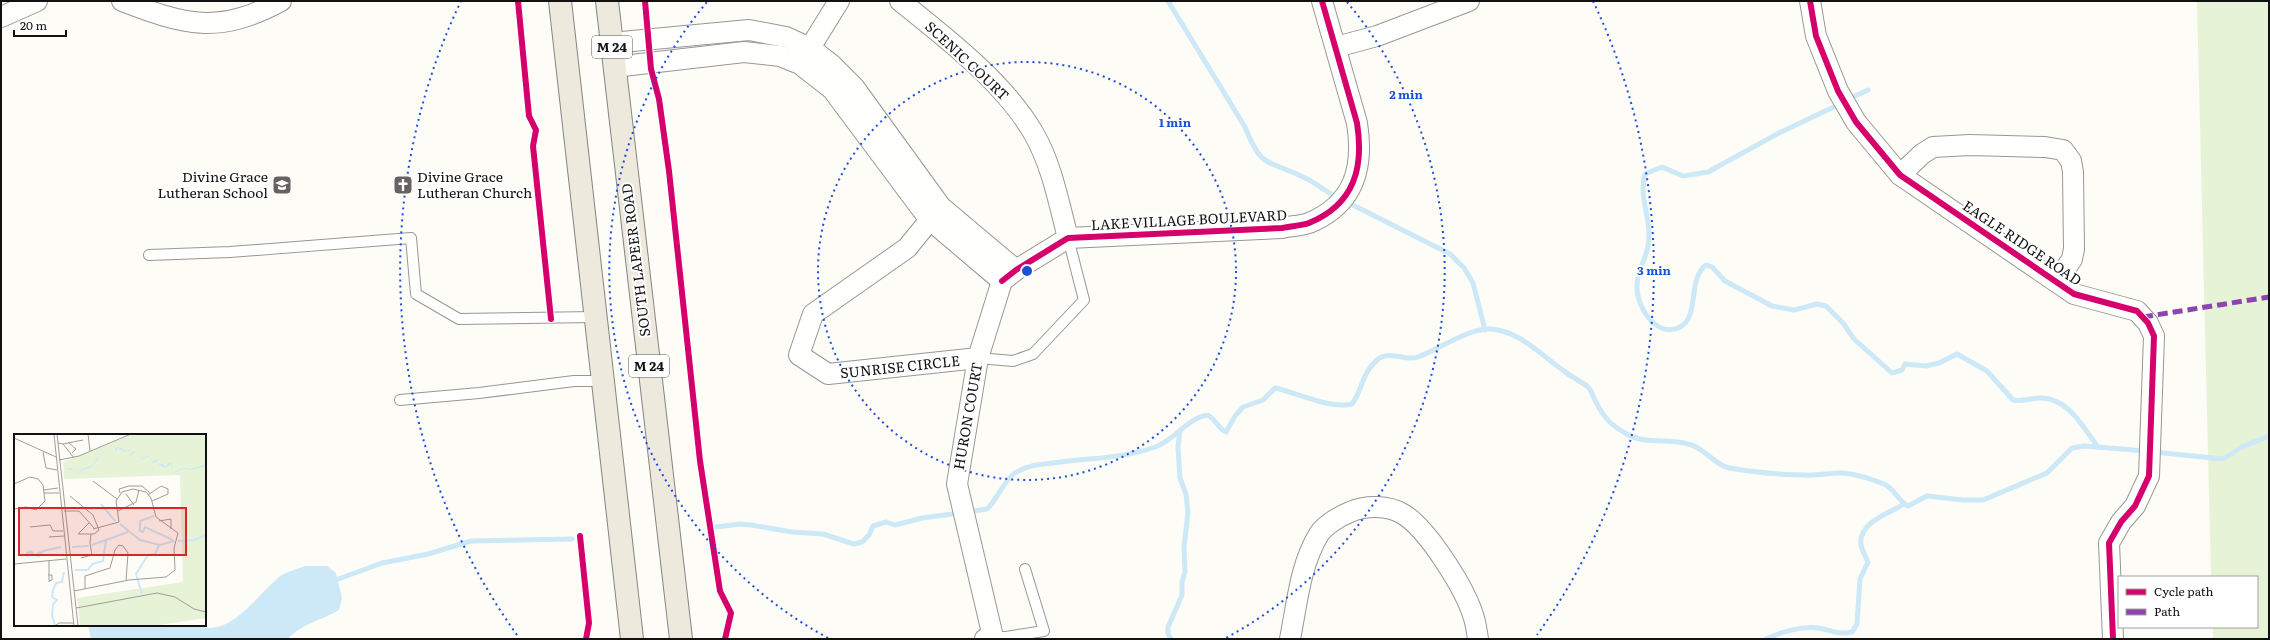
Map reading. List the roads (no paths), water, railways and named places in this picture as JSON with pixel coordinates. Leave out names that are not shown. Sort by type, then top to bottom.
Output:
[{"type":"main road","points":[[560,1],[632,639]]},
{"type":"main road","name":"SOUTH LAPEER ROAD","points":[[606,1],[681,639]]},
{"type":"street","points":[[1,17],[37,1]]},
{"type":"street","points":[[122,1],[166,18],[198,24],[229,22],[260,12],[281,1]]},
{"type":"street","points":[[805,56],[839,1]]},
{"type":"street","name":"SCENIC COURT","points":[[900,1],[938,31],[1004,92],[1034,134],[1053,181],[1068,238]]},
{"type":"street","name":"LAKE VILLAGE BOULEVARD","points":[[1009,275],[1068,238],[1282,228],[1308,223],[1330,210],[1350,191],[1359,165],[1360,143],[1357,122],[1322,1]]},
{"type":"street","points":[[1336,47],[1377,36],[1469,1]]},
{"type":"street","name":"EAGLE RIDGE ROAD","points":[[1810,1],[1816,36],[1838,91],[1856,122],[1900,175],[2074,294],[2087,299],[2137,311],[2148,323],[2154,336],[2149,476],[2135,506],[2121,522],[2109,543],[2113,639]]},
{"type":"street","points":[[611,43],[749,30],[786,37],[805,56],[935,213],[1009,275]]},
{"type":"street","points":[[614,67],[744,52],[780,56],[805,56]]},
{"type":"street","points":[[1900,175],[1922,154],[1933,148],[1970,145],[2063,150],[2071,160],[2073,172],[2074,249],[2072,258],[2057,281]]},
{"type":"street","name":"SUNRISE CIRCLE","points":[[935,213],[907,248],[813,314],[800,355],[828,374],[978,358]]},
{"type":"street","name":"HURON COURT","points":[[989,638],[957,484],[978,358],[1009,275]]},
{"type":"street","points":[[1290,639],[1303,573],[1319,533],[1340,516],[1359,508],[1387,508],[1403,514],[1415,524],[1431,542],[1464,596],[1474,618],[1478,639]]},
{"type":"lane","points":[[149,255],[230,252],[411,238],[416,294],[459,319],[596,317]]},
{"type":"lane","points":[[978,358],[1014,361],[1033,354],[1084,300],[1068,238]]},
{"type":"lane","points":[[400,400],[479,393],[574,381],[603,381]]},
{"type":"lane","points":[[989,638],[1045,635],[1025,569]]},
{"type":"water","points":[[305,566],[327,566],[336,573],[342,598],[339,610],[305,626],[288,639],[91,639],[88,626],[201,626],[209,628],[220,626],[231,621],[242,613],[270,585],[279,577]]},
{"type":"waterway","points":[[1168,1],[1245,127],[1251,141],[1261,157],[1273,165],[1291,171],[1307,179],[1338,198]]},
{"type":"waterway","points":[[1847,100],[1868,90]]},
{"type":"waterway","points":[[1840,104],[1779,133],[1708,172],[1683,176],[1662,167],[1645,174],[1643,192],[1649,237],[1647,251],[1638,276],[1637,287],[1640,304],[1650,319],[1656,325],[1664,329],[1672,330],[1680,327],[1686,322],[1690,315],[1697,279],[1700,271],[1706,265],[1712,267],[1725,281],[1772,306],[1794,310],[1817,304],[1826,306],[1843,323],[1854,339],[1892,373],[1902,370],[1905,364],[1926,366],[1939,363],[1957,354],[1987,371],[2013,400],[2020,401],[2041,398],[2051,399],[2067,408],[2098,447]]},
{"type":"waterway","points":[[1345,201],[1450,254],[1464,268],[1473,283],[1485,330]]},
{"type":"waterway","points":[[968,512],[987,509],[1011,476],[1020,470],[1031,466],[1120,456],[1144,451],[1162,444],[1194,420],[1208,415],[1226,432],[1235,416],[1243,407],[1263,400],[1275,388],[1313,400],[1333,404],[1352,404],[1356,399],[1368,371],[1372,365],[1382,357],[1418,357],[1464,335],[1491,329],[1512,334],[1521,339],[1588,387],[1608,421],[1634,437],[1691,445],[1703,451],[1718,463],[1729,468],[1785,474],[1813,475],[1845,473],[1857,475],[1888,486],[1908,506],[1927,496],[1963,500],[1983,500],[2047,473],[2072,448],[2084,446],[2146,451]]},
{"type":"waterway","points":[[1171,639],[1168,633],[1168,627],[1182,595],[1182,582],[1185,572],[1184,547],[1188,512],[1186,494],[1180,478],[1178,447],[1180,431]]},
{"type":"waterway","points":[[2154,452],[2223,459],[2240,448],[2269,436]]},
{"type":"waterway","points":[[1766,639],[1784,632],[1805,628],[1818,628],[1838,633],[1852,632],[1857,624],[1860,579],[1868,562],[1861,545],[1861,537],[1864,530],[1876,519],[1904,504]]},
{"type":"waterway","points":[[716,527],[740,524],[751,525],[792,532],[823,534],[854,544],[862,542],[869,535],[873,526],[886,522],[895,525],[922,518],[960,513]]},
{"type":"waterway","points":[[333,581],[382,563],[428,554],[471,541],[572,539]]},
{"type":"place","name":"Divine Grace Lutheran School","points":[[282,185]]},
{"type":"place","name":"Divine Grace Lutheran Church","points":[[403,185]]}]
